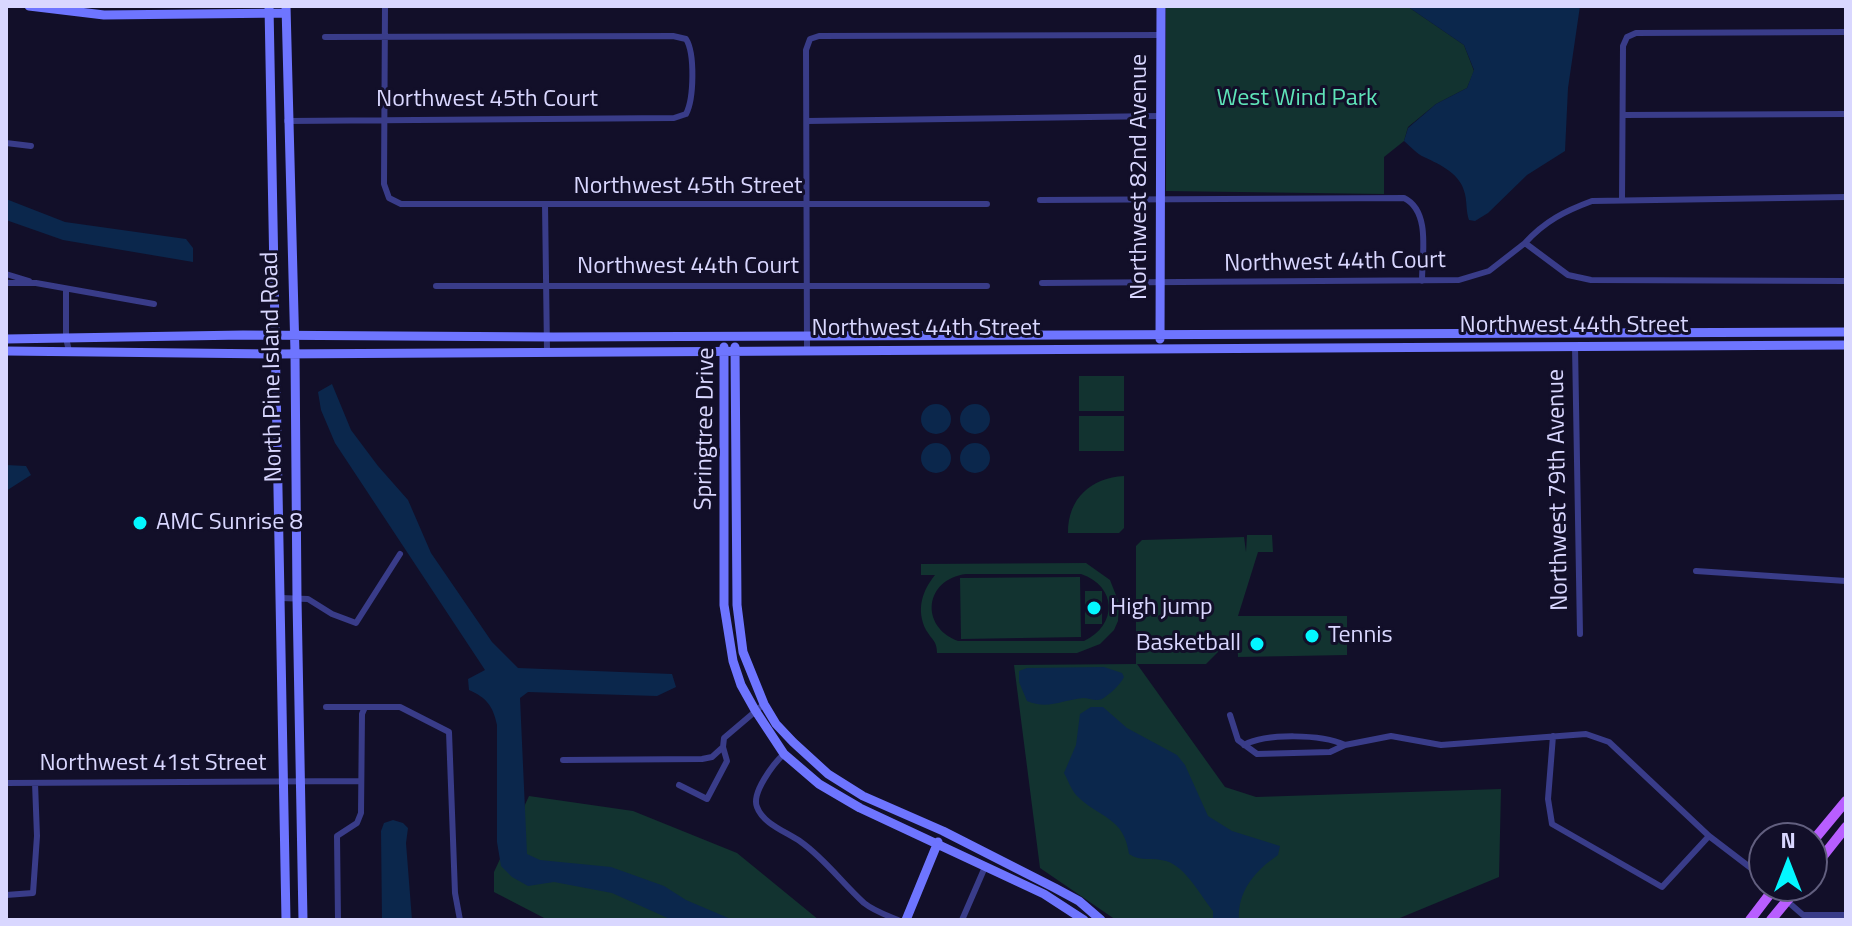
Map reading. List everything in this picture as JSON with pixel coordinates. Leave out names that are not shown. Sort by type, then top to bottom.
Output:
[{"type":"main road","points":[[1828,823],[1846,801]]},
{"type":"main road","points":[[1828,850],[1846,827]]},
{"type":"main road","points":[[1750,920],[1763,902]]},
{"type":"main road","points":[[1771,920],[1786,902]]},
{"type":"street","points":[[29,6],[129,15],[286,9]]},
{"type":"street","points":[[385,6],[385,118]]},
{"type":"street","name":"Northwest 82nd Avenue","points":[[1161,6],[1161,347]]},
{"type":"street","name":"North Pine Island Road","points":[[286,9],[295,353],[303,920]]},
{"type":"street","name":"North Pine Island Road","points":[[269,10],[286,920]]},
{"type":"street","points":[[1622,200],[1623,46],[1627,37],[1636,33],[1846,32]]},
{"type":"street","points":[[807,349],[806,50],[810,39],[819,36],[1161,35]]},
{"type":"street","name":"Northwest 45th Court","points":[[287,121],[674,118],[686,114],[691,105],[691,47],[686,39],[673,36],[385,37]]},
{"type":"street","points":[[325,37],[385,37]]},
{"type":"street","points":[[1623,115],[1846,114]]},
{"type":"street","points":[[270,116],[281,132],[282,173],[290,207]]},
{"type":"street","points":[[807,121],[1160,116]]},
{"type":"street","name":"Northwest 45th Street","points":[[385,118],[384,184],[389,198],[401,204],[987,204]]},
{"type":"street","points":[[6,143],[31,146]]},
{"type":"street","points":[[1846,197],[1592,201],[1560,214],[1540,227],[1525,243],[1568,275],[1591,280],[1846,281]]},
{"type":"street","points":[[1040,200],[1404,198],[1414,202],[1421,214],[1422,281]]},
{"type":"street","points":[[545,204],[547,350]]},
{"type":"street","name":"Northwest 44th Court","points":[[1042,283],[1459,280],[1489,271],[1525,243]]},
{"type":"street","points":[[6,274],[36,283],[154,304]]},
{"type":"street","points":[[6,283],[36,283]]},
{"type":"street","name":"Northwest 44th Court","points":[[436,286],[987,286]]},
{"type":"street","points":[[66,289],[69,351]]},
{"type":"street","name":"Northwest 44th Street","points":[[6,339],[1846,332]]},
{"type":"street","points":[[911,349],[912,335]]},
{"type":"street","name":"Springtree Drive","points":[[728,336],[723,349],[724,605],[733,661],[741,685],[755,710],[784,754],[805,774],[836,794],[1044,894],[1084,920]]},
{"type":"street","name":"Springtree Drive","points":[[728,336],[737,349],[737,605],[743,652],[764,704],[784,733],[828,774],[863,796],[943,831],[1055,888],[1079,901],[1101,920]]},
{"type":"street","name":"Northwest 44th Street","points":[[6,351],[274,354],[547,350],[1846,345]]},
{"type":"street","name":"Northwest 79th Avenue","points":[[1575,346],[1580,634]]},
{"type":"street","points":[[281,598],[308,599],[332,614],[356,623],[400,554]]},
{"type":"street","points":[[1696,571],[1846,581]]},
{"type":"street","points":[[679,785],[707,799],[727,761],[724,738],[764,704]]},
{"type":"street","points":[[326,707],[400,707],[449,732],[455,893],[460,920]]},
{"type":"street","points":[[338,920],[337,836],[357,823],[361,813],[362,714],[365,707]]},
{"type":"street","points":[[1230,715],[1238,740],[1257,754],[1330,752],[1345,745],[1391,736],[1441,745],[1586,734],[1609,742],[1709,836],[1748,866]]},
{"type":"street","points":[[1553,736],[1548,799],[1552,824],[1662,887],[1709,836]]},
{"type":"street","points":[[1244,745],[1257,738],[1329,737],[1345,745]]},
{"type":"street","points":[[563,760],[702,759],[712,757],[723,747]]},
{"type":"street","points":[[784,754],[770,767],[755,801],[757,809],[764,818],[834,870],[865,904],[898,920]]},
{"type":"street","name":"Northwest 41st Street","points":[[6,783],[360,781]]},
{"type":"street","points":[[6,895],[33,893],[37,836],[35,783]]},
{"type":"street","points":[[906,920],[943,831]]},
{"type":"street","points":[[962,920],[985,867]]},
{"type":"street","points":[[1788,902],[1803,915],[1846,915]]},
{"type":"green space","name":"West Wind Park","points":[[1166,6],[1407,6],[1464,45],[1474,71],[1467,88],[1436,104],[1408,127],[1404,141],[1384,157],[1384,194],[1166,191]]},
{"type":"green space","points":[[1079,376],[1124,376],[1124,411],[1079,411]]},
{"type":"green space","points":[[1079,416],[1124,416],[1124,451],[1079,451]]},
{"type":"green space","points":[[1124,476],[1124,528],[1119,533],[1068,533],[1072,510],[1084,492],[1101,481]]},
{"type":"green space","points":[[1247,535],[1272,535],[1273,552],[1258,552],[1238,616],[1347,616],[1347,655],[1238,657],[1237,633],[1206,664],[1137,664],[1225,787],[1256,797],[1501,789],[1499,877],[1395,920],[1116,920],[1040,868],[1014,665],[1136,664],[1136,546],[1142,540],[1244,537],[1246,552]]},
{"type":"green space","points":[[1086,563],[1110,580],[1119,603],[1118,621],[1100,644],[1077,653],[937,653],[921,615],[924,594],[935,575],[921,575],[921,564]],"holes":[[[966,574],[1081,574],[1101,587],[1109,606],[1103,625],[1084,641],[958,641],[945,634],[933,615],[935,593],[942,584]]]},
{"type":"green space","points":[[1080,577],[1081,637],[961,639],[960,578]]},
{"type":"green space","name":"High jump","points":[[1085,591],[1102,591],[1102,624],[1085,624]]},
{"type":"green space","points":[[529,796],[633,811],[737,853],[819,920],[548,920],[494,892],[494,872]]},
{"type":"water","points":[[1407,6],[1580,6],[1568,88],[1565,151],[1527,175],[1488,213],[1475,221],[1469,220],[1463,187],[1455,176],[1404,141],[1408,128],[1436,104],[1467,88],[1474,70],[1464,45]]},
{"type":"water","points":[[6,199],[65,222],[186,239],[193,248],[193,262],[63,240],[6,220]]},
{"type":"water","points":[[332,384],[351,430],[408,500],[431,553],[492,642],[518,668],[672,674],[676,687],[657,696],[528,692],[520,698],[527,854],[540,860],[611,867],[664,886],[686,900],[733,920],[672,920],[612,893],[554,882],[528,886],[501,866],[497,842],[497,725],[488,703],[469,690],[468,679],[485,670],[335,443],[321,410],[318,392]]},
{"type":"water","points":[[936,404],[947,408],[951,419],[947,430],[936,434],[925,430],[921,419],[925,408]]},
{"type":"water","points":[[975,404],[986,408],[990,419],[986,430],[975,434],[964,430],[960,419],[964,408]]},
{"type":"water","points":[[936,443],[947,447],[951,458],[947,469],[936,473],[925,469],[921,458],[925,447]]},
{"type":"water","points":[[975,443],[986,447],[990,458],[986,469],[975,473],[964,469],[960,458],[964,447]]},
{"type":"water","points":[[6,465],[26,466],[31,475],[6,491]]},
{"type":"water","points":[[1104,667],[1122,673],[1124,677],[1100,700],[1083,698],[1048,705],[1035,704],[1027,701],[1019,682],[1019,671],[1027,668]]},
{"type":"water","points":[[1091,707],[1103,707],[1127,728],[1177,755],[1185,765],[1208,816],[1232,831],[1280,846],[1278,855],[1262,867],[1245,891],[1239,920],[1213,920],[1213,911],[1180,869],[1166,861],[1129,854],[1122,832],[1116,825],[1074,793],[1064,773],[1076,745],[1080,714]]},
{"type":"water","points":[[393,820],[408,828],[406,843],[412,920],[382,920],[381,831],[384,823]]},
{"type":"place","name":"AMC Sunrise 8","points":[[140,523]]},
{"type":"place","name":"High jump","points":[[1094,608]]},
{"type":"place","name":"Tennis","points":[[1312,636]]},
{"type":"place","name":"Basketball","points":[[1257,644]]}]
